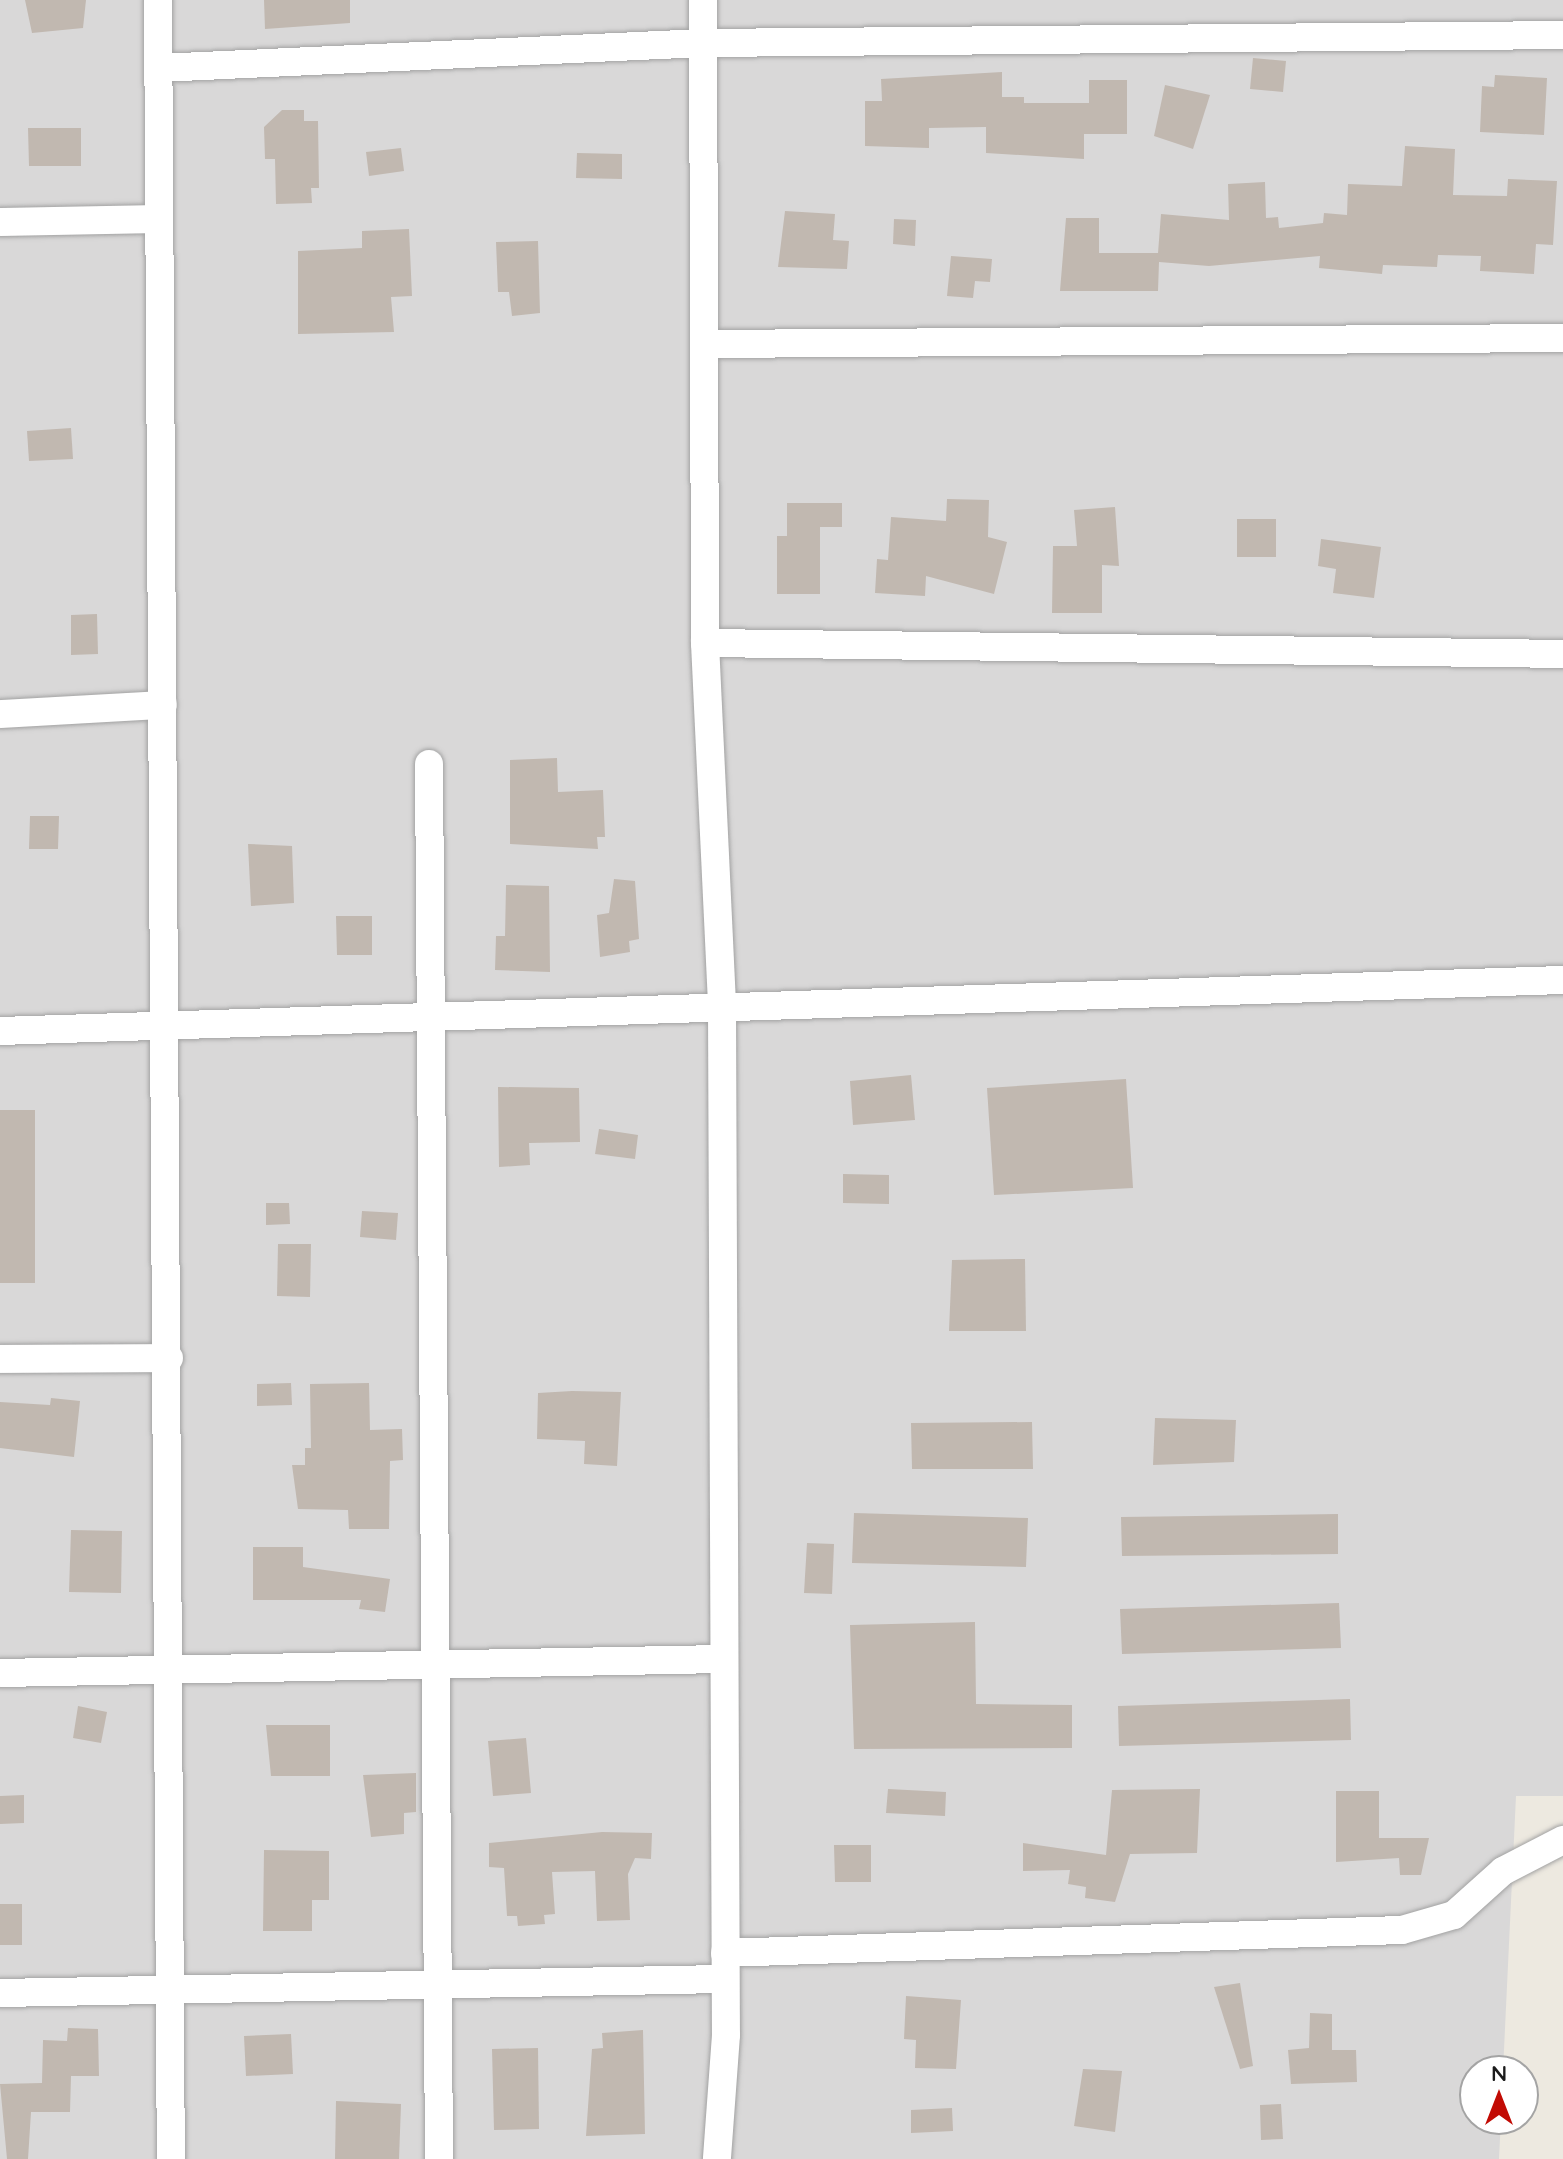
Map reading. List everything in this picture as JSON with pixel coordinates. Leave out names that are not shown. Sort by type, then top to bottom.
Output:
[{"type":"street","points":[[158,0],[169,1358],[171,2159]]},
{"type":"street","points":[[703,0],[705,643],[722,1008],[720,1659],[725,2100],[717,2159]]},
{"type":"street","points":[[159,68],[703,43],[1563,35]]},
{"type":"street","points":[[0,222],[158,219]]},
{"type":"street","points":[[704,344],[1563,338]]},
{"type":"street","points":[[705,643],[1563,654]]},
{"type":"street","points":[[0,714],[163,705]]},
{"type":"street","points":[[429,764],[428,1016],[439,2159]]},
{"type":"street","points":[[0,1031],[166,1022],[722,1008],[1563,980]]},
{"type":"street","points":[[0,1359],[169,1358]]},
{"type":"street","points":[[0,1673],[720,1659]]},
{"type":"street","points":[[0,1993],[437,1983],[1402,1930],[1454,1915],[1503,1871],[1563,1840]]},
{"type":"shaded area","points":[[0,0],[1563,0],[1563,1796],[1516,1796],[1504,2055],[1459,2055],[1459,2135],[1500,2135],[1499,2159],[0,2159]]},
{"type":"building","points":[[25,0],[86,0],[83,28],[32,33]]},
{"type":"building","points":[[264,0],[350,0],[350,23],[265,29]]},
{"type":"building","points":[[1253,58],[1286,61],[1283,92],[1250,89]]},
{"type":"building","points":[[1002,72],[1002,97],[1024,97],[1024,103],[1089,103],[1089,80],[1127,80],[1127,134],[1084,134],[1084,159],[986,153],[986,127],[929,128],[929,148],[865,146],[865,101],[882,101],[881,79]]},
{"type":"building","points":[[1495,75],[1547,78],[1544,135],[1480,132],[1482,86],[1494,87]]},
{"type":"building","points":[[1165,85],[1210,95],[1193,149],[1154,136]]},
{"type":"building","points":[[282,110],[304,110],[304,121],[318,121],[319,188],[311,188],[312,203],[276,204],[275,159],[265,159],[264,127]]},
{"type":"building","points":[[28,128],[81,128],[81,166],[29,166]]},
{"type":"building","points":[[1405,146],[1455,149],[1453,195],[1507,196],[1508,179],[1557,181],[1553,245],[1536,244],[1534,274],[1480,271],[1481,256],[1438,255],[1437,267],[1383,265],[1382,274],[1319,268],[1320,256],[1209,266],[1159,262],[1158,291],[1060,291],[1066,218],[1099,218],[1099,253],[1158,253],[1161,214],[1229,220],[1228,184],[1265,182],[1266,218],[1278,217],[1279,228],[1323,223],[1324,213],[1347,215],[1348,184],[1402,186]]},
{"type":"building","points":[[401,148],[404,171],[369,176],[366,152]]},
{"type":"building","points":[[577,153],[622,154],[622,179],[576,178]]},
{"type":"building","points":[[785,211],[835,214],[833,240],[849,241],[847,269],[778,267]]},
{"type":"building","points":[[894,219],[916,220],[915,246],[893,244]]},
{"type":"building","points":[[409,229],[412,296],[391,297],[394,332],[298,334],[298,251],[362,248],[362,231]]},
{"type":"building","points":[[538,241],[540,313],[512,316],[509,292],[498,292],[496,242]]},
{"type":"building","points":[[951,256],[992,259],[990,282],[975,281],[973,298],[947,296]]},
{"type":"building","points":[[71,428],[73,459],[29,461],[27,431]]},
{"type":"building","points":[[947,499],[989,500],[988,537],[1007,542],[994,594],[926,576],[925,596],[875,593],[877,559],[888,560],[891,517],[946,521]]},
{"type":"building","points":[[787,503],[842,503],[842,527],[820,527],[820,594],[777,594],[777,536],[787,536]]},
{"type":"building","points":[[1115,507],[1119,566],[1102,565],[1102,613],[1052,613],[1053,546],[1077,546],[1074,510]]},
{"type":"building","points":[[1237,519],[1276,519],[1276,557],[1237,557]]},
{"type":"building","points":[[1321,539],[1381,547],[1374,598],[1333,593],[1336,569],[1318,566]]},
{"type":"building","points":[[97,614],[98,654],[71,655],[71,615]]},
{"type":"building","points":[[557,758],[558,792],[603,790],[605,837],[597,837],[598,849],[510,844],[510,760]]},
{"type":"building","points":[[30,816],[59,816],[58,849],[29,849]]},
{"type":"building","points":[[248,844],[292,846],[294,903],[251,906]]},
{"type":"building","points":[[614,879],[635,881],[639,939],[629,941],[630,952],[600,957],[597,915],[609,913]]},
{"type":"building","points":[[506,885],[549,886],[550,972],[495,970],[496,936],[505,936]]},
{"type":"building","points":[[336,916],[372,916],[372,955],[337,955]]},
{"type":"building","points":[[911,1075],[915,1120],[853,1125],[850,1081]]},
{"type":"building","points":[[1126,1079],[1133,1188],[994,1195],[987,1088]]},
{"type":"building","points":[[498,1087],[579,1088],[580,1142],[529,1143],[530,1165],[499,1167]]},
{"type":"building","points":[[0,1110],[35,1110],[35,1283],[0,1283]]},
{"type":"building","points":[[599,1129],[638,1135],[635,1159],[595,1154]]},
{"type":"building","points":[[843,1174],[889,1175],[889,1204],[843,1203]]},
{"type":"building","points":[[266,1203],[289,1203],[290,1224],[266,1225]]},
{"type":"building","points":[[362,1211],[398,1213],[396,1240],[360,1237]]},
{"type":"building","points":[[278,1244],[311,1244],[310,1297],[277,1296]]},
{"type":"building","points":[[1025,1259],[1026,1331],[949,1331],[952,1260]]},
{"type":"building","points":[[291,1383],[292,1405],[257,1406],[257,1384]]},
{"type":"building","points":[[369,1383],[370,1430],[402,1429],[403,1460],[390,1461],[389,1529],[349,1529],[348,1510],[298,1509],[292,1465],[305,1465],[305,1448],[311,1448],[310,1384]]},
{"type":"building","points":[[621,1392],[617,1466],[584,1464],[585,1441],[537,1439],[538,1393]]},
{"type":"building","points":[[51,1398],[80,1401],[74,1457],[0,1448],[0,1402],[50,1405]]},
{"type":"building","points":[[1155,1418],[1236,1420],[1234,1462],[1153,1465]]},
{"type":"building","points":[[1032,1422],[1033,1469],[912,1469],[911,1423]]},
{"type":"building","points":[[854,1513],[1028,1518],[1026,1567],[852,1563]]},
{"type":"building","points":[[1338,1514],[1338,1554],[1122,1556],[1121,1517]]},
{"type":"building","points":[[71,1530],[122,1531],[121,1593],[69,1592]]},
{"type":"building","points":[[807,1543],[834,1544],[832,1594],[804,1593]]},
{"type":"building","points":[[253,1547],[303,1547],[303,1567],[390,1579],[385,1612],[359,1609],[361,1600],[253,1600]]},
{"type":"building","points":[[1339,1603],[1341,1648],[1122,1654],[1120,1609]]},
{"type":"building","points":[[975,1622],[976,1704],[1072,1705],[1072,1748],[854,1749],[850,1625]]},
{"type":"building","points":[[1350,1699],[1351,1740],[1119,1746],[1118,1706]]},
{"type":"building","points":[[78,1706],[107,1712],[101,1743],[73,1738]]},
{"type":"building","points":[[266,1725],[330,1725],[330,1776],[271,1776]]},
{"type":"building","points":[[526,1738],[531,1793],[493,1796],[488,1741]]},
{"type":"building","points":[[416,1773],[416,1812],[404,1813],[404,1834],[371,1837],[363,1775]]},
{"type":"building","points":[[888,1789],[946,1792],[945,1816],[886,1813]]},
{"type":"building","points":[[1200,1789],[1197,1853],[1130,1854],[1115,1902],[1085,1898],[1086,1887],[1068,1884],[1070,1870],[1023,1871],[1023,1843],[1106,1855],[1112,1790]]},
{"type":"building","points":[[1336,1791],[1379,1791],[1379,1838],[1429,1838],[1421,1875],[1400,1875],[1399,1858],[1336,1862]]},
{"type":"building","points":[[24,1795],[24,1823],[0,1824],[0,1796]]},
{"type":"building","points":[[602,1832],[652,1833],[651,1859],[635,1858],[628,1874],[630,1920],[597,1921],[595,1871],[552,1872],[555,1914],[544,1915],[545,1924],[518,1926],[517,1916],[507,1916],[504,1868],[489,1867],[489,1843]]},
{"type":"building","points":[[834,1845],[871,1845],[871,1882],[835,1882]]},
{"type":"building","points":[[264,1850],[329,1851],[329,1900],[312,1900],[312,1931],[263,1931]]},
{"type":"building","points":[[0,1904],[22,1904],[22,1945],[0,1945]]},
{"type":"building","points":[[1240,1983],[1253,2066],[1240,2069],[1214,1987]]},
{"type":"building","points":[[906,1996],[961,2000],[956,2069],[915,2068],[916,2040],[904,2039]]},
{"type":"building","points":[[1310,2013],[1332,2014],[1332,2050],[1356,2050],[1357,2082],[1291,2084],[1288,2050],[1309,2048]]},
{"type":"building","points":[[68,2028],[98,2029],[99,2076],[71,2076],[70,2112],[31,2112],[28,2159],[7,2159],[0,2084],[42,2083],[43,2040],[67,2041]]},
{"type":"building","points":[[643,2030],[645,2134],[586,2136],[592,2049],[603,2048],[602,2033]]},
{"type":"building","points":[[291,2034],[293,2074],[246,2076],[244,2036]]},
{"type":"building","points":[[538,2048],[539,2129],[494,2130],[492,2049]]},
{"type":"building","points":[[1083,2069],[1122,2071],[1115,2132],[1074,2126]]},
{"type":"building","points":[[336,2101],[401,2104],[399,2159],[335,2159]]},
{"type":"building","points":[[1281,2104],[1283,2139],[1261,2140],[1260,2105]]},
{"type":"building","points":[[952,2108],[953,2131],[911,2133],[911,2110]]}]
